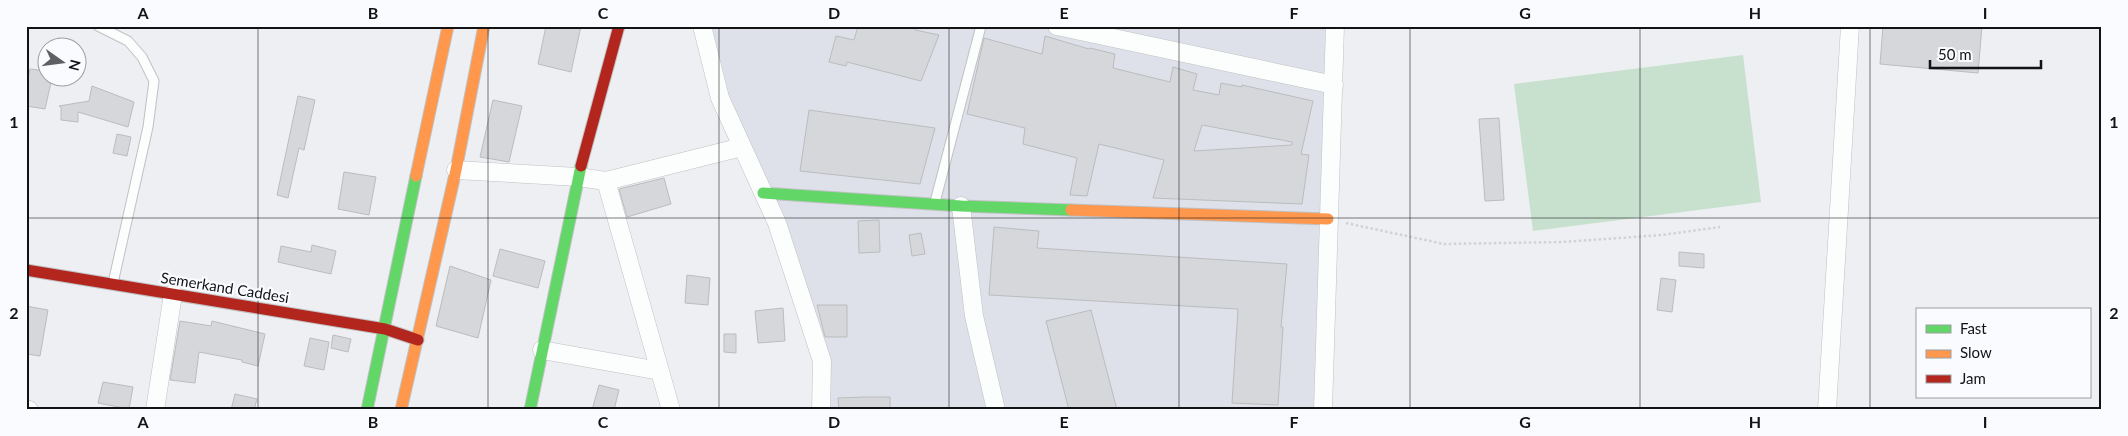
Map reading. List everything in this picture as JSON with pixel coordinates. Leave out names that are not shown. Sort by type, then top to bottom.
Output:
[{"type":"street","points":[[367,410],[448,26]]},
{"type":"street","points":[[402,410],[456,170],[484,26]]},
{"type":"street","points":[[530,410],[578,177],[619,26]]},
{"type":"street","points":[[702,26],[720,98],[776,223],[822,361],[821,410]]},
{"type":"street","points":[[1057,26],[1334,85]]},
{"type":"street","points":[[1323,410],[1335,26]]},
{"type":"street","points":[[1827,410],[1850,26]]},
{"type":"street","points":[[456,170],[606,180],[742,146]]},
{"type":"street","points":[[606,180],[670,410]]},
{"type":"street","points":[[763,194],[934,205],[1328,219]]},
{"type":"street","points":[[962,206],[974,316],[996,410]]},
{"type":"street","name":"Semerkand Caddesi","points":[[26,270],[385,329],[418,340]]},
{"type":"street","points":[[155,410],[173,294]]},
{"type":"street","points":[[542,350],[660,371]]},
{"type":"lane","points":[[98,26],[128,41],[142,57],[154,81],[148,127],[113,284]]},
{"type":"lane","points":[[934,205],[981,26]]},
{"type":"path","points":[[1328,219],[1444,244],[1562,242],[1662,235],[1720,227]]},
{"type":"shaded area","points":[[706,26],[1335,26],[1328,410],[821,410],[822,361],[742,147]]},
{"type":"green space","points":[[1743,55],[1761,202],[1533,231],[1514,84]]},
{"type":"building","points":[[546,26],[581,26],[571,72],[538,64]]},
{"type":"building","points":[[858,26],[916,26],[915,30],[939,35],[921,81],[847,62],[846,66],[829,62],[836,36],[854,40]]},
{"type":"building","points":[[1883,26],[1982,26],[1978,73],[1880,64]]},
{"type":"building","points":[[1045,36],[1089,49],[1115,54],[1113,68],[1170,82],[1173,67],[1197,74],[1193,90],[1219,95],[1221,83],[1242,87],[1242,85],[1313,101],[1301,154],[1309,155],[1302,204],[1153,198],[1164,160],[1099,144],[1087,196],[1070,195],[1077,158],[1023,144],[1025,128],[967,114],[984,38],[1042,54]],"holes":[[[1202,125],[1292,142],[1292,145],[1194,151]]]},
{"type":"building","points":[[30,69],[38,70],[38,88],[50,88],[45,109],[26,106],[26,86]]},
{"type":"building","points":[[92,86],[134,102],[128,127],[78,112],[78,122],[61,120],[61,107],[59,106],[89,101]]},
{"type":"building","points":[[298,96],[315,100],[304,150],[299,148],[288,198],[277,195]]},
{"type":"building","points":[[493,100],[522,106],[509,162],[480,157]]},
{"type":"building","points":[[809,110],[935,128],[920,184],[800,171]]},
{"type":"building","points":[[1499,118],[1504,200],[1485,201],[1479,119]]},
{"type":"building","points":[[117,134],[131,137],[127,156],[113,153]]},
{"type":"building","points":[[344,172],[376,177],[369,215],[338,209]]},
{"type":"building","points":[[664,178],[671,204],[627,217],[619,189]]},
{"type":"building","points":[[879,220],[880,252],[859,253],[858,221]]},
{"type":"building","points":[[994,227],[1039,231],[1037,248],[1287,264],[1281,327],[1283,327],[1278,405],[1232,403],[1238,309],[989,295]]},
{"type":"building","points":[[921,233],[925,254],[912,256],[909,235]]},
{"type":"building","points":[[312,245],[336,251],[331,274],[278,262],[281,246],[311,252]]},
{"type":"building","points":[[500,249],[545,261],[538,288],[493,276]]},
{"type":"building","points":[[1679,252],[1704,254],[1704,268],[1679,266]]},
{"type":"building","points":[[450,266],[491,280],[478,338],[436,326]]},
{"type":"building","points":[[687,275],[710,278],[708,305],[685,303]]},
{"type":"building","points":[[1661,278],[1676,280],[1672,312],[1657,310]]},
{"type":"building","points":[[817,305],[847,305],[847,337],[825,337]]},
{"type":"building","points":[[26,306],[48,310],[40,356],[26,354]]},
{"type":"building","points":[[783,308],[785,341],[758,343],[755,311]]},
{"type":"building","points":[[1091,310],[1117,410],[1069,410],[1046,321]]},
{"type":"building","points":[[180,321],[211,326],[212,321],[265,334],[258,366],[242,362],[242,360],[199,352],[195,383],[170,380]]},
{"type":"building","points":[[724,334],[736,334],[736,353],[724,352]]},
{"type":"building","points":[[333,335],[351,339],[348,352],[331,348]]},
{"type":"building","points":[[310,338],[329,342],[324,370],[304,366]]},
{"type":"building","points":[[103,382],[133,387],[129,409],[98,403]]},
{"type":"building","points":[[599,385],[619,390],[614,410],[592,410]]},
{"type":"building","points":[[235,394],[257,399],[254,410],[231,410]]},
{"type":"building","points":[[890,397],[890,410],[839,410],[838,398]]},
{"type":"traffic: fast","points":[[530,410],[581,166]]},
{"type":"traffic: fast","points":[[367,410],[416,176]]},
{"type":"traffic: fast","points":[[763,193],[961,206],[1071,210]]},
{"type":"traffic: slow","points":[[416,176],[448,26]]},
{"type":"traffic: slow","points":[[401,410],[456,170],[484,26]]},
{"type":"traffic: slow","points":[[1071,210],[1328,219]]},
{"type":"traffic: jam","points":[[581,166],[619,26]]},
{"type":"traffic: jam","points":[[26,270],[385,329],[418,340]]}]
